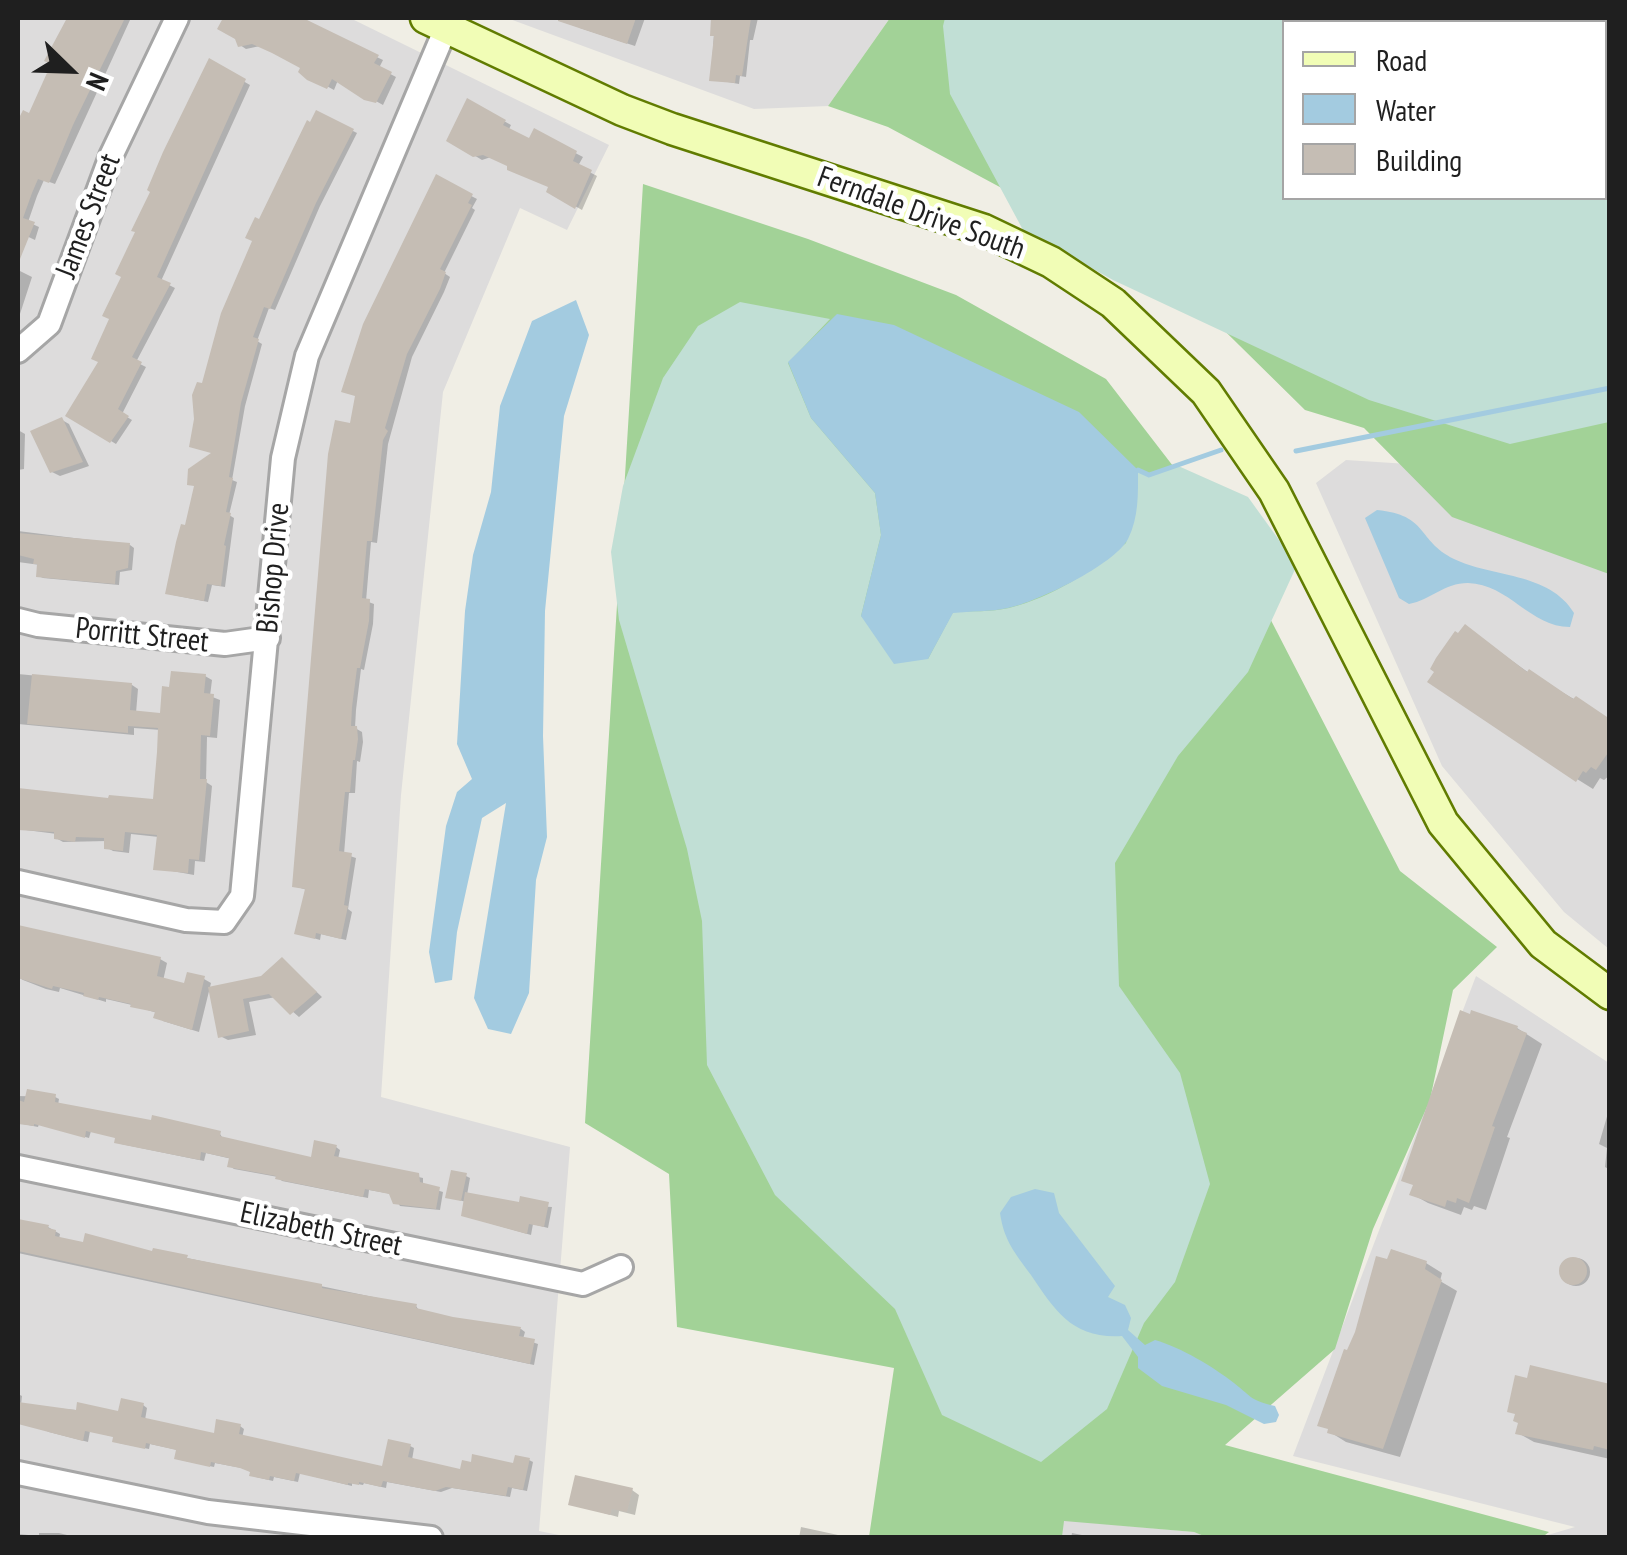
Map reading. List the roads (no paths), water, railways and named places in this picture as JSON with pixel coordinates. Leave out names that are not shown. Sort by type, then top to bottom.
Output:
[{"type":"main road","name":"Ferndale Drive South","points":[[441,21],[622,110],[672,130],[984,230],[1050,262],[1113,303],[1206,392],[1274,491],[1442,823],[1543,944],[1610,994]]},
{"type":"street","name":"James Street","points":[[18,352],[49,324],[111,156],[177,18]]},
{"type":"street","name":"Bishop Drive","points":[[18,882],[186,920],[224,922],[242,896],[283,458],[307,356],[441,21]]},
{"type":"street","name":"Porritt Street","points":[[18,620],[225,644],[268,638]]},
{"type":"street","name":"Elizabeth Street","points":[[18,1167],[583,1284],[621,1266]]},
{"type":"street","points":[[18,1473],[208,1512],[431,1538]]},
{"type":"water","points":[[576,300],[589,335],[564,416],[545,611],[543,736],[547,837],[536,880],[529,993],[511,1034],[488,1029],[474,998],[506,803],[482,818],[457,932],[452,980],[435,983],[429,952],[446,826],[457,792],[472,779],[457,744],[465,611],[473,555],[491,492],[500,406],[532,321]]},
{"type":"water","points":[[837,314],[894,325],[1079,412],[1138,470],[1134,522],[1120,549],[1092,571],[1037,598],[1001,609],[953,613],[928,659],[894,664],[861,616],[881,535],[875,493],[811,418],[788,362]]},
{"type":"water","points":[[1377,510],[1406,517],[1454,559],[1550,590],[1574,613],[1570,627],[1543,620],[1483,585],[1459,584],[1409,604],[1399,598],[1365,518]]},
{"type":"water","points":[[1035,1189],[1054,1193],[1059,1213],[1115,1286],[1108,1297],[1125,1305],[1131,1318],[1128,1330],[1145,1345],[1155,1340],[1186,1353],[1252,1398],[1275,1406],[1279,1415],[1276,1422],[1264,1424],[1226,1405],[1162,1386],[1138,1368],[1138,1357],[1122,1336],[1091,1333],[1067,1320],[1015,1253],[1002,1223],[1000,1213],[1011,1197]]},
{"type":"waterway","points":[[1296,451],[1610,388]]},
{"type":"waterway","points":[[1138,470],[1149,475],[1221,450]]}]
